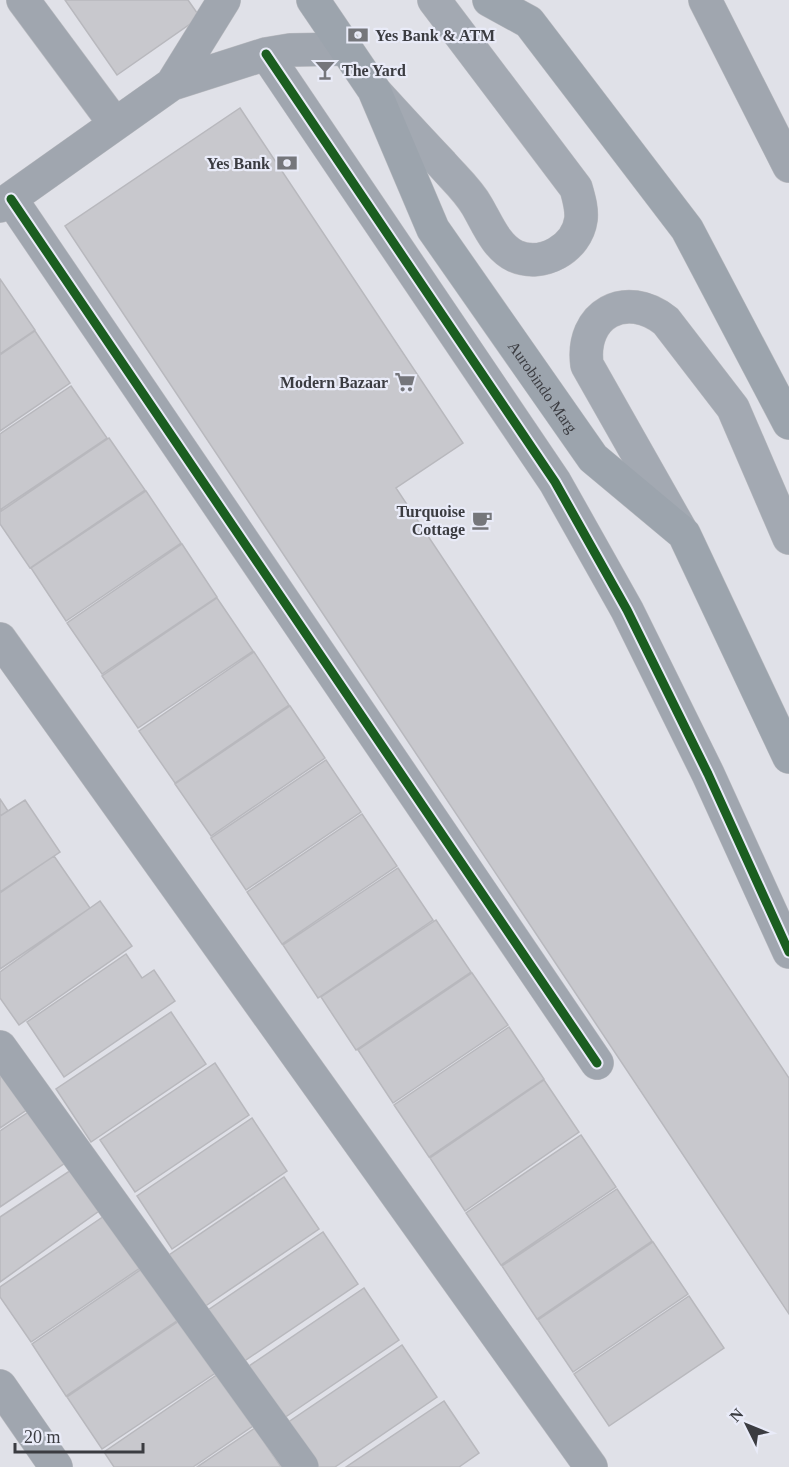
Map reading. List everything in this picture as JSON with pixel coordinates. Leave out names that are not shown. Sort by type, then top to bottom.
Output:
[{"type":"highway","name":"Aurobindo Marg","points":[[313,0],[374,90],[433,229],[593,458],[684,534],[789,757]]},
{"type":"highway","points":[[489,0],[529,22],[687,230],[789,423]]},
{"type":"main road","points":[[374,90],[473,199],[501,246],[515,256],[531,260],[548,258],[563,250],[574,237],[581,221],[581,204],[576,188],[434,0]]},
{"type":"main road","points":[[684,534],[587,365],[585,349],[588,334],[602,316],[623,306],[638,306],[653,311],[666,321],[733,408],[789,538]]},
{"type":"street","points":[[23,0],[115,124]]},
{"type":"street","points":[[172,84],[224,0]]},
{"type":"street","points":[[705,0],[789,166]]},
{"type":"street","points":[[346,49],[290,50],[266,54],[172,84],[5,203],[597,1063]]},
{"type":"street","points":[[266,54],[555,482],[627,610],[708,774],[789,952]]},
{"type":"street","points":[[0,639],[591,1467]]},
{"type":"street","points":[[0,1047],[302,1467]]},
{"type":"street","points":[[0,1386],[56,1467]]},
{"type":"building","points":[[65,0],[188,0],[200,17],[117,75]]},
{"type":"building","points":[[240,108],[463,443],[396,488],[789,1078],[789,1314],[65,226]]},
{"type":"building","points":[[0,279],[35,330],[0,354]]},
{"type":"building","points":[[35,331],[70,383],[0,431],[0,355]]},
{"type":"building","points":[[71,386],[107,438],[0,510],[0,434]]},
{"type":"building","points":[[109,438],[145,490],[30,568],[0,524],[0,512]]},
{"type":"building","points":[[146,491],[181,543],[66,621],[31,568]]},
{"type":"building","points":[[182,544],[217,597],[102,674],[67,623]]},
{"type":"building","points":[[217,598],[253,651],[138,728],[102,676]]},
{"type":"building","points":[[254,652],[289,705],[175,783],[139,731]]},
{"type":"building","points":[[290,706],[325,758],[211,836],[175,784]]},
{"type":"building","points":[[326,760],[361,812],[246,890],[211,838]]},
{"type":"building","points":[[0,799],[8,811],[0,816]]},
{"type":"building","points":[[25,800],[60,852],[0,892],[0,816]]},
{"type":"building","points":[[362,814],[397,866],[282,944],[247,892]]},
{"type":"building","points":[[54,856],[90,908],[0,969],[0,893]]},
{"type":"building","points":[[398,868],[433,920],[318,998],[283,945]]},
{"type":"building","points":[[100,901],[132,946],[19,1025],[0,998],[0,972]]},
{"type":"building","points":[[436,920],[471,972],[356,1050],[321,997]]},
{"type":"building","points":[[126,954],[142,978],[154,970],[175,1001],[64,1077],[27,1022]]},
{"type":"building","points":[[472,973],[508,1025],[393,1103],[358,1050]]},
{"type":"building","points":[[171,1012],[206,1064],[91,1142],[56,1089]]},
{"type":"building","points":[[509,1027],[544,1079],[429,1157],[394,1105]]},
{"type":"building","points":[[0,1054],[34,1105],[0,1128]]},
{"type":"building","points":[[215,1063],[249,1115],[135,1192],[100,1140]]},
{"type":"building","points":[[544,1080],[579,1132],[465,1211],[430,1158]]},
{"type":"building","points":[[36,1107],[71,1159],[0,1207],[0,1131]]},
{"type":"building","points":[[252,1118],[287,1171],[172,1249],[137,1196]]},
{"type":"building","points":[[581,1135],[616,1187],[501,1265],[466,1213]]},
{"type":"building","points":[[71,1170],[99,1211],[0,1282],[0,1217]]},
{"type":"building","points":[[284,1177],[319,1229],[204,1307],[169,1255]]},
{"type":"building","points":[[617,1189],[652,1241],[537,1319],[502,1266]]},
{"type":"building","points":[[110,1212],[146,1264],[31,1342],[0,1297],[0,1287]]},
{"type":"building","points":[[323,1232],[358,1284],[243,1362],[208,1310]]},
{"type":"building","points":[[653,1242],[688,1294],[573,1372],[538,1320]]},
{"type":"building","points":[[146,1266],[181,1318],[66,1396],[32,1344]]},
{"type":"building","points":[[364,1288],[399,1340],[284,1418],[249,1366]]},
{"type":"building","points":[[689,1296],[724,1348],[609,1426],[574,1374]]},
{"type":"building","points":[[182,1319],[217,1372],[102,1449],[67,1397]]},
{"type":"building","points":[[402,1345],[437,1397],[335,1467],[317,1467],[287,1423]]},
{"type":"building","points":[[218,1374],[253,1426],[193,1467],[114,1467],[104,1452]]},
{"type":"building","points":[[444,1401],[479,1453],[459,1467],[346,1467]]},
{"type":"building","points":[[255,1428],[281,1467],[197,1467]]},
{"type":"cycle path","points":[[266,54],[555,482],[627,610],[708,774],[789,952]]},
{"type":"cycle path","points":[[11,199],[597,1063]]},
{"type":"place","name":"Yes Bank & ATM","points":[[358,35]]},
{"type":"place","name":"The Yard","points":[[325,70]]},
{"type":"place","name":"Yes Bank","points":[[287,163]]},
{"type":"place","name":"Modern Bazaar","points":[[405,382]]},
{"type":"place","name":"Turquoise Cottage","points":[[482,520]]}]
